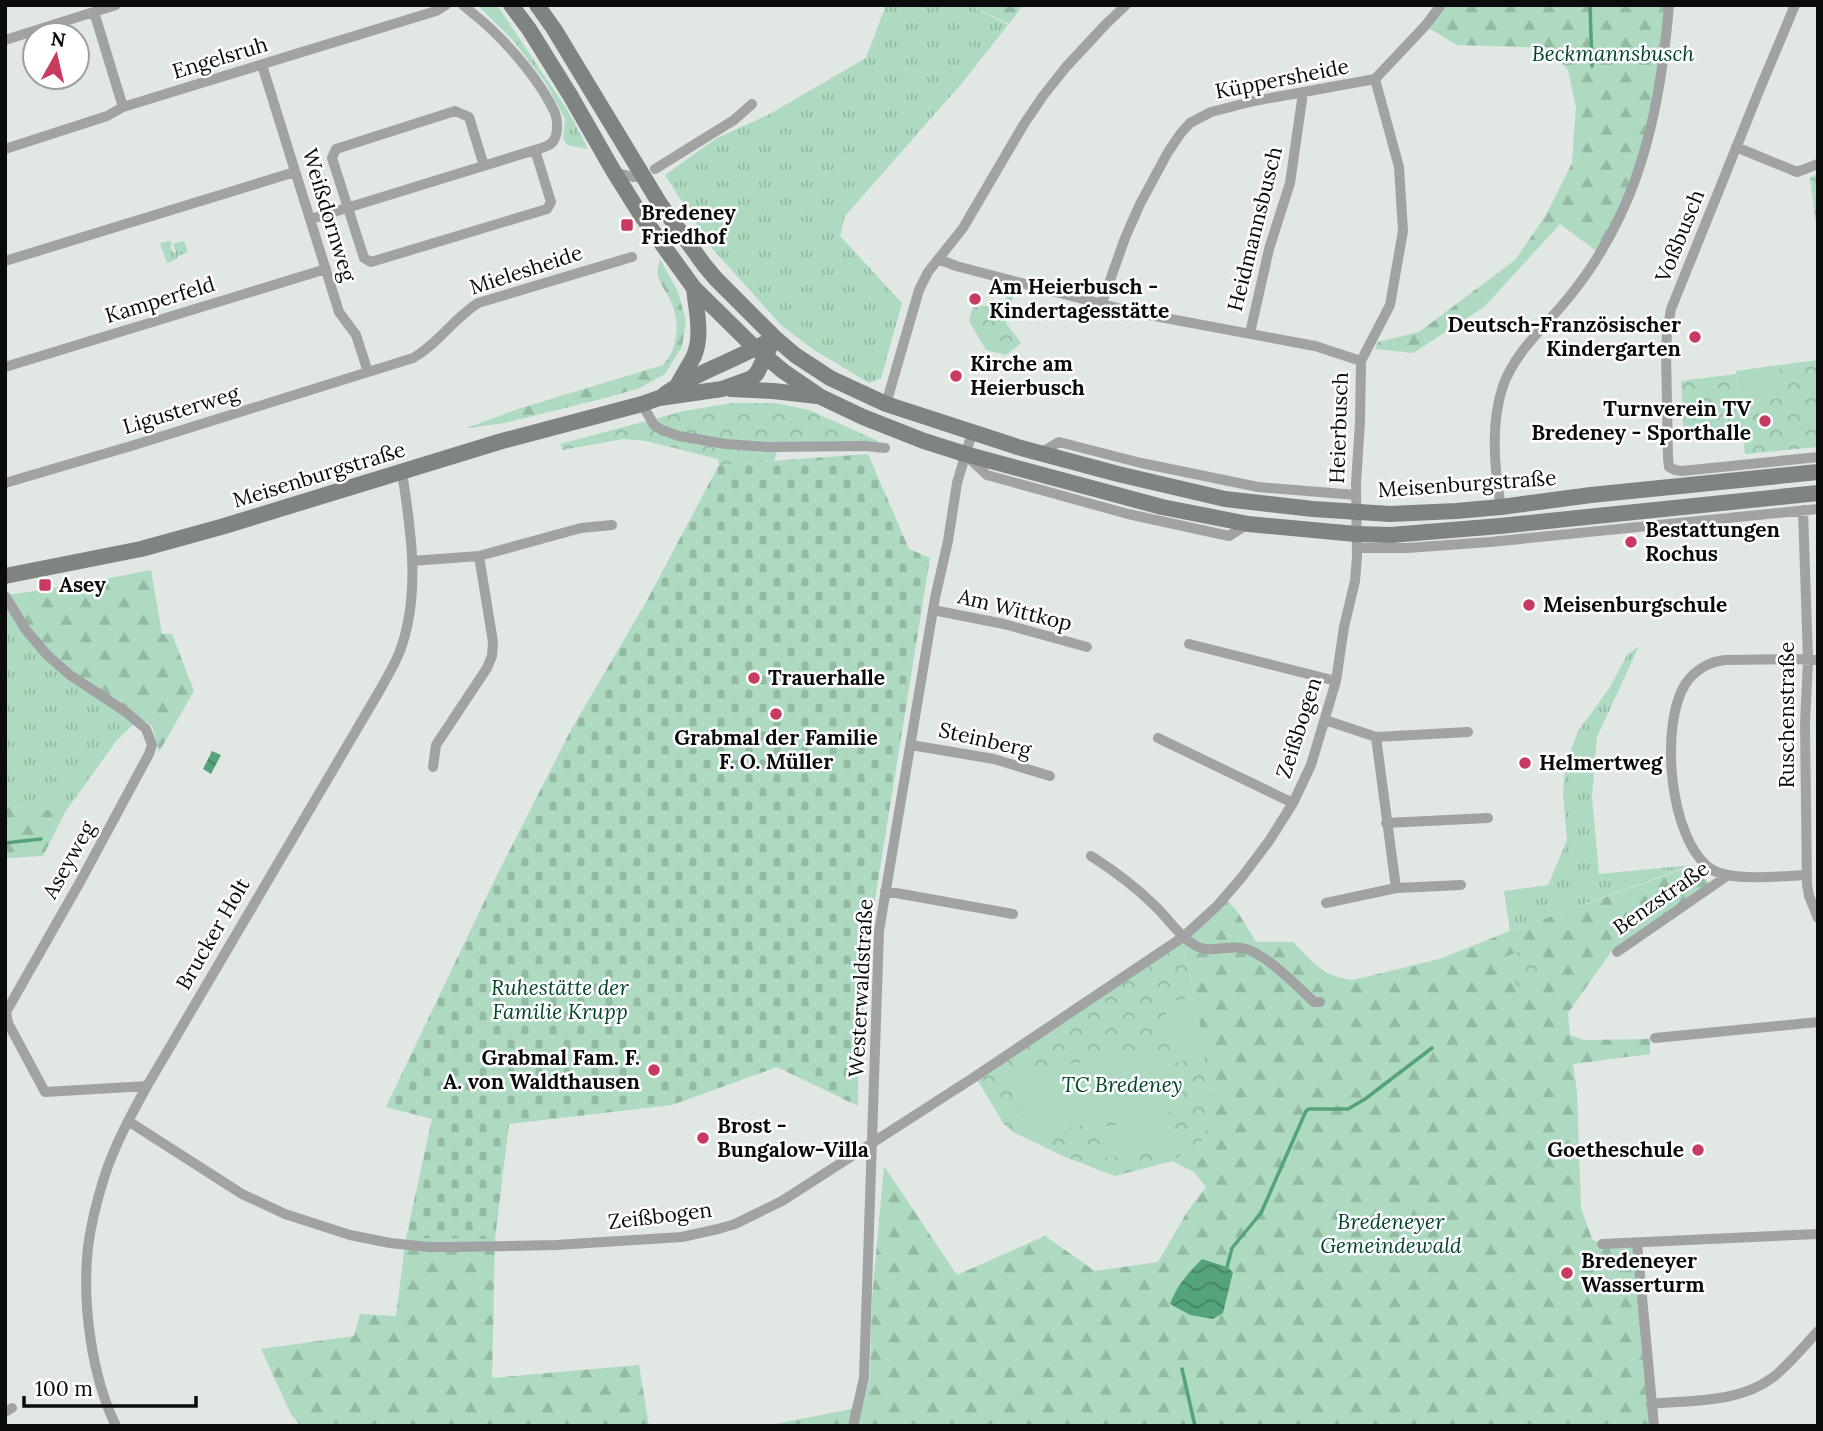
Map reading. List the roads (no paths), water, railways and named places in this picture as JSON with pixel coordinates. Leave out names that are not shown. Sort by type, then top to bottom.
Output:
[{"type":"main road","points":[[511,5],[570,95],[641,215],[694,288],[760,353]]},
{"type":"main road","points":[[537,5],[649,173],[660,204],[705,266],[774,337]]},
{"type":"main road","points":[[677,386],[697,343],[699,329],[694,288]]},
{"type":"main road","name":"Meisenburgstraße","points":[[5,576],[141,549],[502,441],[659,398],[722,389],[752,378],[757,373],[760,353],[774,337],[795,355],[830,378],[886,404],[1040,453],[1225,499],[1313,509],[1356,503],[1390,514],[1501,507],[1818,472]]},
{"type":"main road","name":"Meisenburgstraße","points":[[659,398],[677,386],[738,358],[760,353]]},
{"type":"main road","name":"Meisenburgstraße","points":[[760,353],[821,397],[863,417],[965,454],[1162,507],[1357,541],[1391,535],[1818,493]]},
{"type":"main road","points":[[722,389],[773,391],[821,397]]},
{"type":"street","points":[[5,40],[116,5]]},
{"type":"street","name":"Engelsruh","points":[[5,149],[107,116],[123,107],[436,11],[446,5]]},
{"type":"street","points":[[311,219],[535,150],[554,141],[558,125],[556,115],[539,86],[521,61],[492,30],[463,5]]},
{"type":"street","points":[[886,404],[919,290],[928,272],[963,228],[1043,96],[1066,67],[1126,5]]},
{"type":"street","points":[[1375,79],[1441,5]]},
{"type":"street","points":[[1501,507],[1497,487],[1495,435],[1504,384],[1525,348],[1585,276],[1609,237],[1628,198],[1650,132],[1669,5]]},
{"type":"street","name":"Voßbusch","points":[[1795,5],[1676,295],[1668,321],[1668,458],[1670,467],[1682,471],[1818,457]]},
{"type":"street","points":[[94,12],[123,107]]},
{"type":"street","name":"Weißdornweg","points":[[262,65],[339,312],[356,335],[368,372]]},
{"type":"street","name":"Küppersheide","points":[[1102,303],[1140,204],[1181,133],[1190,123],[1223,108],[1375,79]]},
{"type":"street","name":"Heierbusch","points":[[1357,541],[1361,361],[1390,305],[1403,231],[1399,167],[1375,79]]},
{"type":"street","name":"Heidmannsbusch","points":[[1250,333],[1269,249],[1290,183],[1303,93]]},
{"type":"street","points":[[614,172],[633,177],[649,173],[734,120],[752,104]]},
{"type":"street","points":[[484,166],[469,117],[455,111],[336,149],[332,158],[364,258],[371,262],[547,209],[551,202],[535,150]]},
{"type":"street","points":[[1736,148],[1797,172],[1818,164]]},
{"type":"street","points":[[5,261],[295,172]]},
{"type":"street","name":"Mielesheide","points":[[368,372],[413,358],[425,351],[464,312],[478,303],[632,257]]},
{"type":"street","points":[[938,258],[956,267],[1167,319],[1315,346],[1361,361]]},
{"type":"street","name":"Kamperfeld","points":[[5,368],[326,270]]},
{"type":"street","name":"Ligusterweg","points":[[5,483],[368,372]]},
{"type":"street","points":[[642,404],[654,425],[679,436],[726,444],[768,447],[885,448]]},
{"type":"street","name":"Westerwaldstraße","points":[[853,1426],[864,1378],[880,931],[933,610],[957,483],[972,433]]},
{"type":"street","name":"Brucker Holt","points":[[116,1426],[101,1383],[90,1333],[87,1299],[92,1226],[104,1176],[147,1086],[400,652],[410,608],[412,561],[402,472]]},
{"type":"street","name":"Meisenburgstraße","points":[[1357,541],[1407,548],[1818,509]]},
{"type":"street","name":"Ruschenstraße","points":[[1803,510],[1813,660],[1805,723],[1812,813],[1807,875],[1809,897],[1818,918]]},
{"type":"street","points":[[412,561],[479,556],[581,528],[612,525]]},
{"type":"street","name":"Zeißbogen","points":[[128,1121],[242,1194],[285,1214],[350,1236],[390,1243],[428,1247],[556,1245],[682,1237],[718,1229],[748,1218],[782,1201],[872,1143],[1183,937],[1217,906],[1269,841],[1293,803],[1311,765],[1336,681],[1344,627],[1355,581],[1357,541]]},
{"type":"street","points":[[432,767],[436,745],[487,668],[492,656],[491,632],[479,556]]},
{"type":"street","name":"Aseyweg","points":[[5,596],[26,630],[47,655],[70,675],[140,723],[150,735],[152,745],[80,882],[13,997],[6,1012],[8,1023],[45,1092],[147,1086]]},
{"type":"street","name":"Am Wittkop","points":[[933,610],[1004,624],[1087,647]]},
{"type":"street","points":[[1189,645],[1336,681]]},
{"type":"street","points":[[1807,875],[1727,876],[1712,870],[1696,855],[1678,810],[1671,764],[1674,722],[1681,692],[1694,673],[1717,660],[1813,660]]},
{"type":"street","points":[[1325,720],[1376,737],[1468,732]]},
{"type":"street","points":[[1158,737],[1293,803]]},
{"type":"street","points":[[1376,737],[1396,888]]},
{"type":"street","name":"Steinberg","points":[[911,745],[994,759],[1050,776]]},
{"type":"street","points":[[1386,823],[1488,818]]},
{"type":"street","points":[[1091,856],[1153,904],[1183,937],[1199,948],[1208,950],[1236,947],[1250,951],[1276,969],[1314,1002],[1320,1002]]},
{"type":"street","name":"Benzstraße","points":[[1617,952],[1727,876]]},
{"type":"street","points":[[1326,902],[1396,888],[1461,886]]},
{"type":"street","points":[[885,891],[1013,914]]},
{"type":"street","points":[[1655,1038],[1818,1022]]},
{"type":"street","points":[[1602,1244],[1818,1234]]},
{"type":"street","points":[[1637,1243],[1654,1426]]},
{"type":"street","points":[[1651,1404],[1733,1396],[1752,1390],[1772,1377],[1818,1331]]},
{"type":"water","points":[[212,751],[221,755],[211,774],[203,769]]},
{"type":"water","points":[[1202,1259],[1227,1267],[1233,1272],[1223,1313],[1213,1319],[1190,1315],[1170,1304],[1183,1280]]},
{"type":"waterway","points":[[1590,5],[1592,66]]},
{"type":"waterway","points":[[5,843],[41,839]]},
{"type":"waterway","points":[[1227,1267],[1232,1248],[1261,1213],[1306,1111],[1348,1109],[1432,1048]]},
{"type":"waterway","points":[[1182,1369],[1195,1426]]},
{"type":"place","name":"Bredeney Friedhof","points":[[627,225]]},
{"type":"place","name":"Am Heierbusch - Kindertagesstätte","points":[[975,299]]},
{"type":"place","name":"Deutsch-Französischer Kindergarten","points":[[1695,337]]},
{"type":"place","name":"Kirche am Heierbusch","points":[[956,376]]},
{"type":"place","name":"Turnverein TV Bredeney - Sporthalle","points":[[1765,421]]},
{"type":"place","name":"Bestattungen Rochus","points":[[1631,542]]},
{"type":"place","name":"Asey","points":[[45,585]]},
{"type":"place","name":"Meisenburgschule","points":[[1529,605]]},
{"type":"place","name":"Trauerhalle","points":[[754,678]]},
{"type":"place","name":"Grabmal der Familie F. O. Müller","points":[[776,714]]},
{"type":"place","name":"Helmertweg","points":[[1525,763]]},
{"type":"place","name":"Grabmal Fam. F. A. von Waldthausen","points":[[654,1070]]},
{"type":"place","name":"Brost - Bungalow-Villa","points":[[703,1138]]},
{"type":"place","name":"Goetheschule","points":[[1698,1150]]},
{"type":"place","name":"Bredeneyer Wasserturm","points":[[1567,1273]]},
{"type":"park label","name":"Beckmannsbusch","points":[[1613,54]]},
{"type":"park label","name":"Ruhestätte der Familie Krupp","points":[[560,1000]]},
{"type":"park label","name":"TC Bredeney","points":[[1122,1085]]},
{"type":"park label","name":"Bredeneyer Gemeindewald","points":[[1391,1234]]}]
